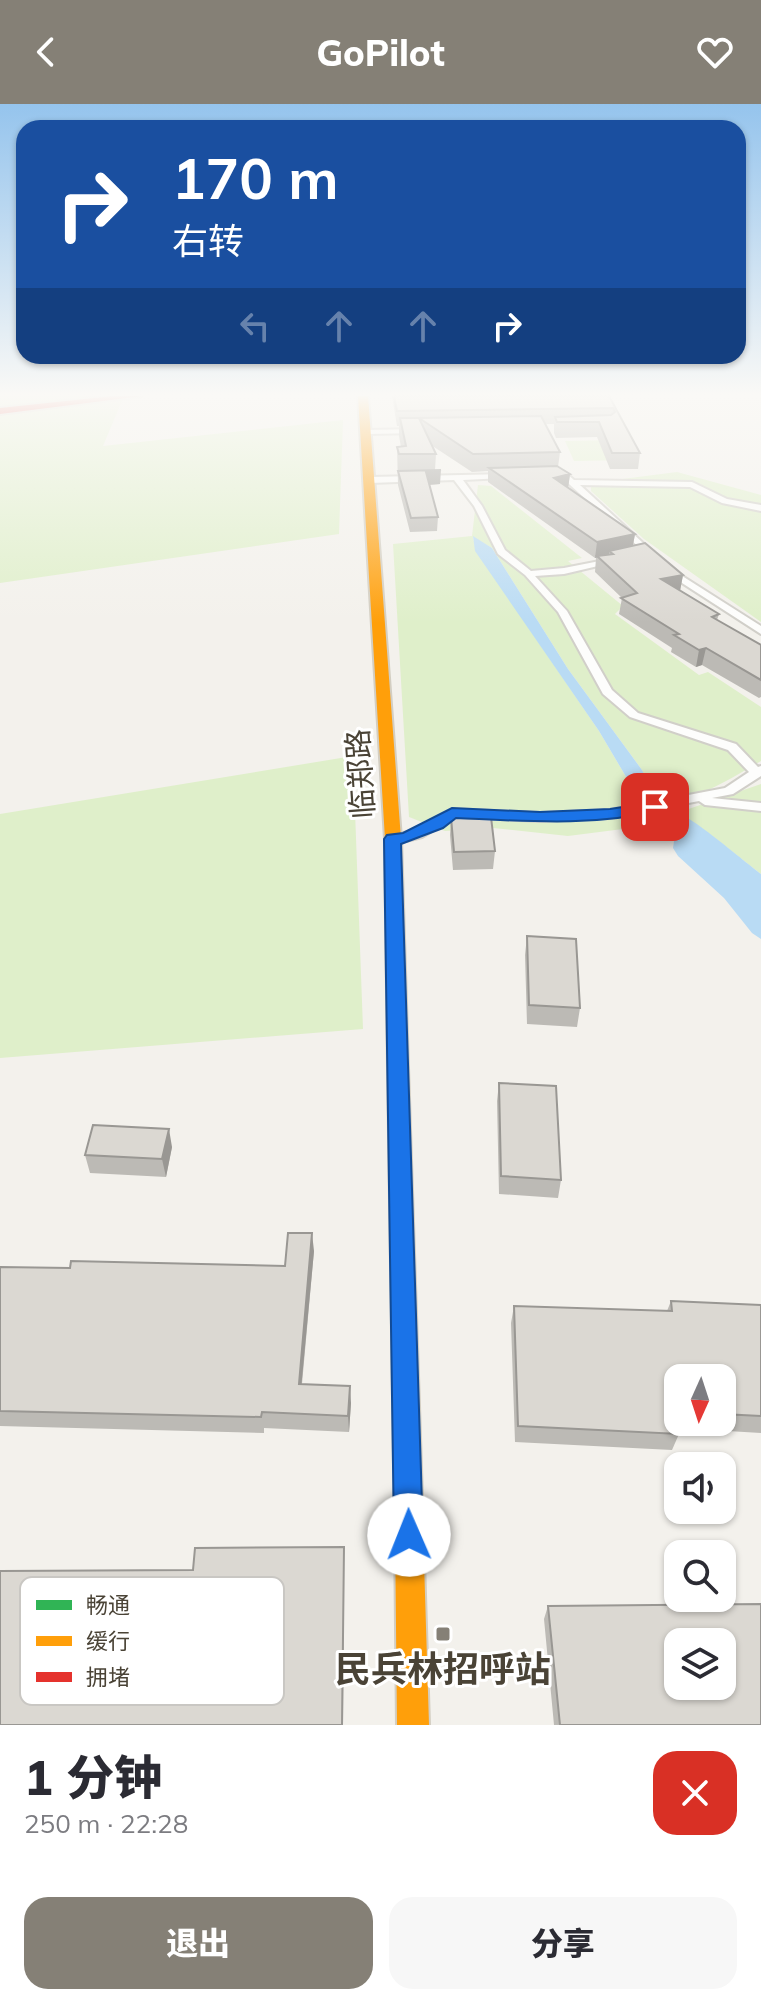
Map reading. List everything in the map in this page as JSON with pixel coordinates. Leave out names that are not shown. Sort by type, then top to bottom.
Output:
[{"type":"main road","name":"临郑路","points":[[369,472],[393,839],[413,1725]]},
{"type":"lane","points":[[536,474],[560,474],[572,482],[647,552],[702,594],[761,631]]},
{"type":"lane","points":[[370,480],[520,475]]},
{"type":"lane","points":[[393,839],[406,839],[452,813],[540,817],[610,814],[693,800],[729,791],[759,772],[732,747],[634,715],[607,692],[562,611],[529,574],[501,552],[478,506],[457,478]]},
{"type":"lane","points":[[572,482],[692,485],[725,501],[761,508]]},
{"type":"lane","points":[[633,555],[647,552]]},
{"type":"lane","points":[[529,574],[564,571],[620,558]]},
{"type":"lane","points":[[693,800],[761,807]]},
{"type":"green space","points":[[0,472],[341,472],[339,534],[0,583]]},
{"type":"green space","points":[[677,472],[761,495],[761,622],[644,539],[591,491],[591,483]]},
{"type":"green space","points":[[478,485],[491,486],[582,558],[568,561],[623,606],[615,614],[699,675],[708,672],[761,707],[761,761],[697,794],[668,800],[654,799],[642,770],[568,669],[492,548],[473,537],[476,551],[599,731],[651,819],[623,829],[568,836],[493,828],[445,831],[409,817],[393,544],[472,536]]},
{"type":"green space","points":[[353,756],[363,1029],[0,1058],[0,814]]},
{"type":"green space","points":[[761,784],[761,874],[677,813]]},
{"type":"water","points":[[473,536],[492,548],[568,669],[642,770],[665,815],[651,819],[599,731],[475,551]]},
{"type":"water","points":[[677,813],[705,830],[761,874],[761,939],[752,933],[724,898],[678,856],[673,848],[676,828],[656,822],[667,816],[674,818]]},
{"type":"building","points":[[398,472],[429,472],[426,472],[438,517],[411,518]]},
{"type":"building","points":[[494,472],[570,474],[554,478],[635,534],[597,542]]},
{"type":"building","points":[[645,543],[683,575],[661,579],[719,614],[712,617],[761,645],[761,680],[706,648],[699,650],[621,598],[637,593],[597,556]]},
{"type":"building","points":[[451,817],[491,817],[495,851],[454,852]]},
{"type":"building","points":[[527,936],[576,939],[580,1008],[529,1005]]},
{"type":"building","points":[[499,1083],[556,1086],[561,1180],[501,1176]]},
{"type":"building","points":[[93,1125],[169,1129],[162,1159],[85,1155]]},
{"type":"building","points":[[288,1233],[312,1233],[299,1384],[350,1386],[348,1416],[262,1412],[261,1417],[0,1411],[0,1267],[70,1268],[71,1261],[285,1266]]},
{"type":"building","points":[[671,1301],[761,1305],[761,1416],[736,1415],[736,1364],[664,1364],[664,1433],[518,1426],[514,1306],[672,1311]]},
{"type":"building","points":[[344,1547],[342,1725],[0,1725],[0,1571],[193,1570],[195,1548]]},
{"type":"building","points":[[736,1604],[761,1604],[761,1725],[560,1725],[548,1606],[664,1605],[664,1612],[736,1612]]},
{"type":"traffic: fast","points":[[398,1068],[409,1529]]},
{"type":"traffic: slow","points":[[368,472],[393,839],[398,1068]]},
{"type":"traffic: slow","points":[[409,1529],[413,1725]]},
{"type":"place","name":"民兵林招呼站","points":[[443,1634]]},
{"type":"route","points":[[409,1535],[393,839],[406,839],[452,813],[465,811],[540,817],[610,814],[655,807]]}]
